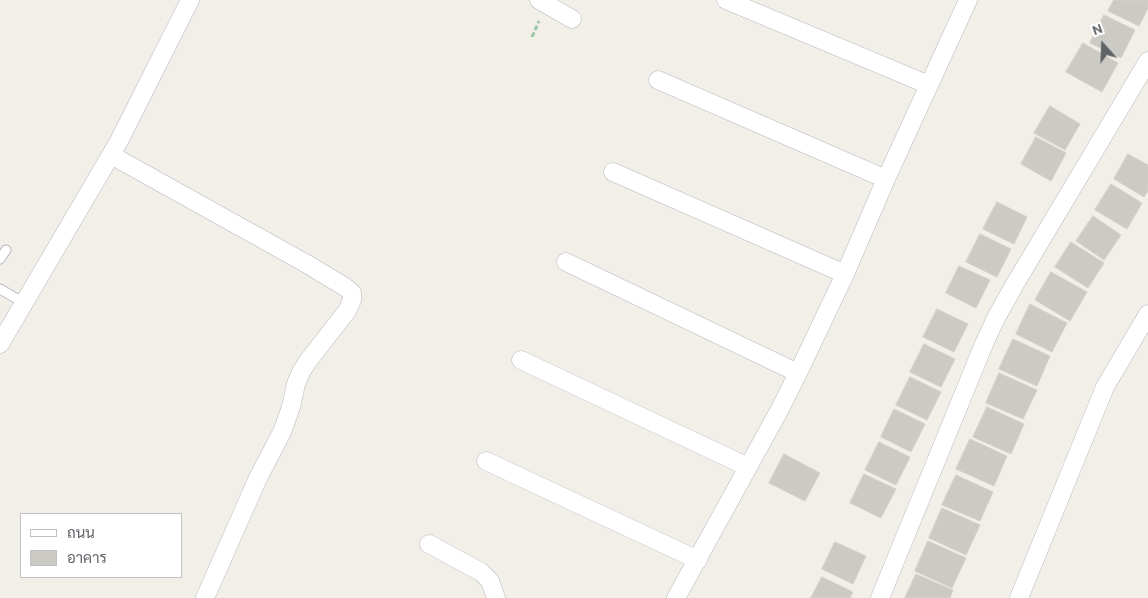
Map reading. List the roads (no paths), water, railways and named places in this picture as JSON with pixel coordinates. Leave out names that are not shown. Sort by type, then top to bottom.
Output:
[{"type":"street","points":[[0,344],[111,155],[190,0]]},
{"type":"street","points":[[539,0],[572,19]]},
{"type":"street","points":[[726,0],[929,85]]},
{"type":"street","points":[[676,598],[798,373],[845,274],[886,179],[968,0]]},
{"type":"street","points":[[880,598],[996,318],[1148,61]]},
{"type":"street","points":[[658,80],[886,179]]},
{"type":"street","points":[[111,155],[307,264],[352,293],[352,300],[347,311],[301,372],[282,432],[258,478],[205,598]]},
{"type":"street","points":[[613,172],[845,274]]},
{"type":"street","points":[[566,262],[798,373]]},
{"type":"street","points":[[1019,598],[1105,387],[1148,314]]},
{"type":"street","points":[[521,360],[748,467]]},
{"type":"street","points":[[486,461],[698,560]]},
{"type":"street","points":[[429,544],[481,572],[490,581],[496,598]]},
{"type":"lane","points":[[0,259],[6,250]]},
{"type":"lane","points":[[0,289],[24,303]]}]
